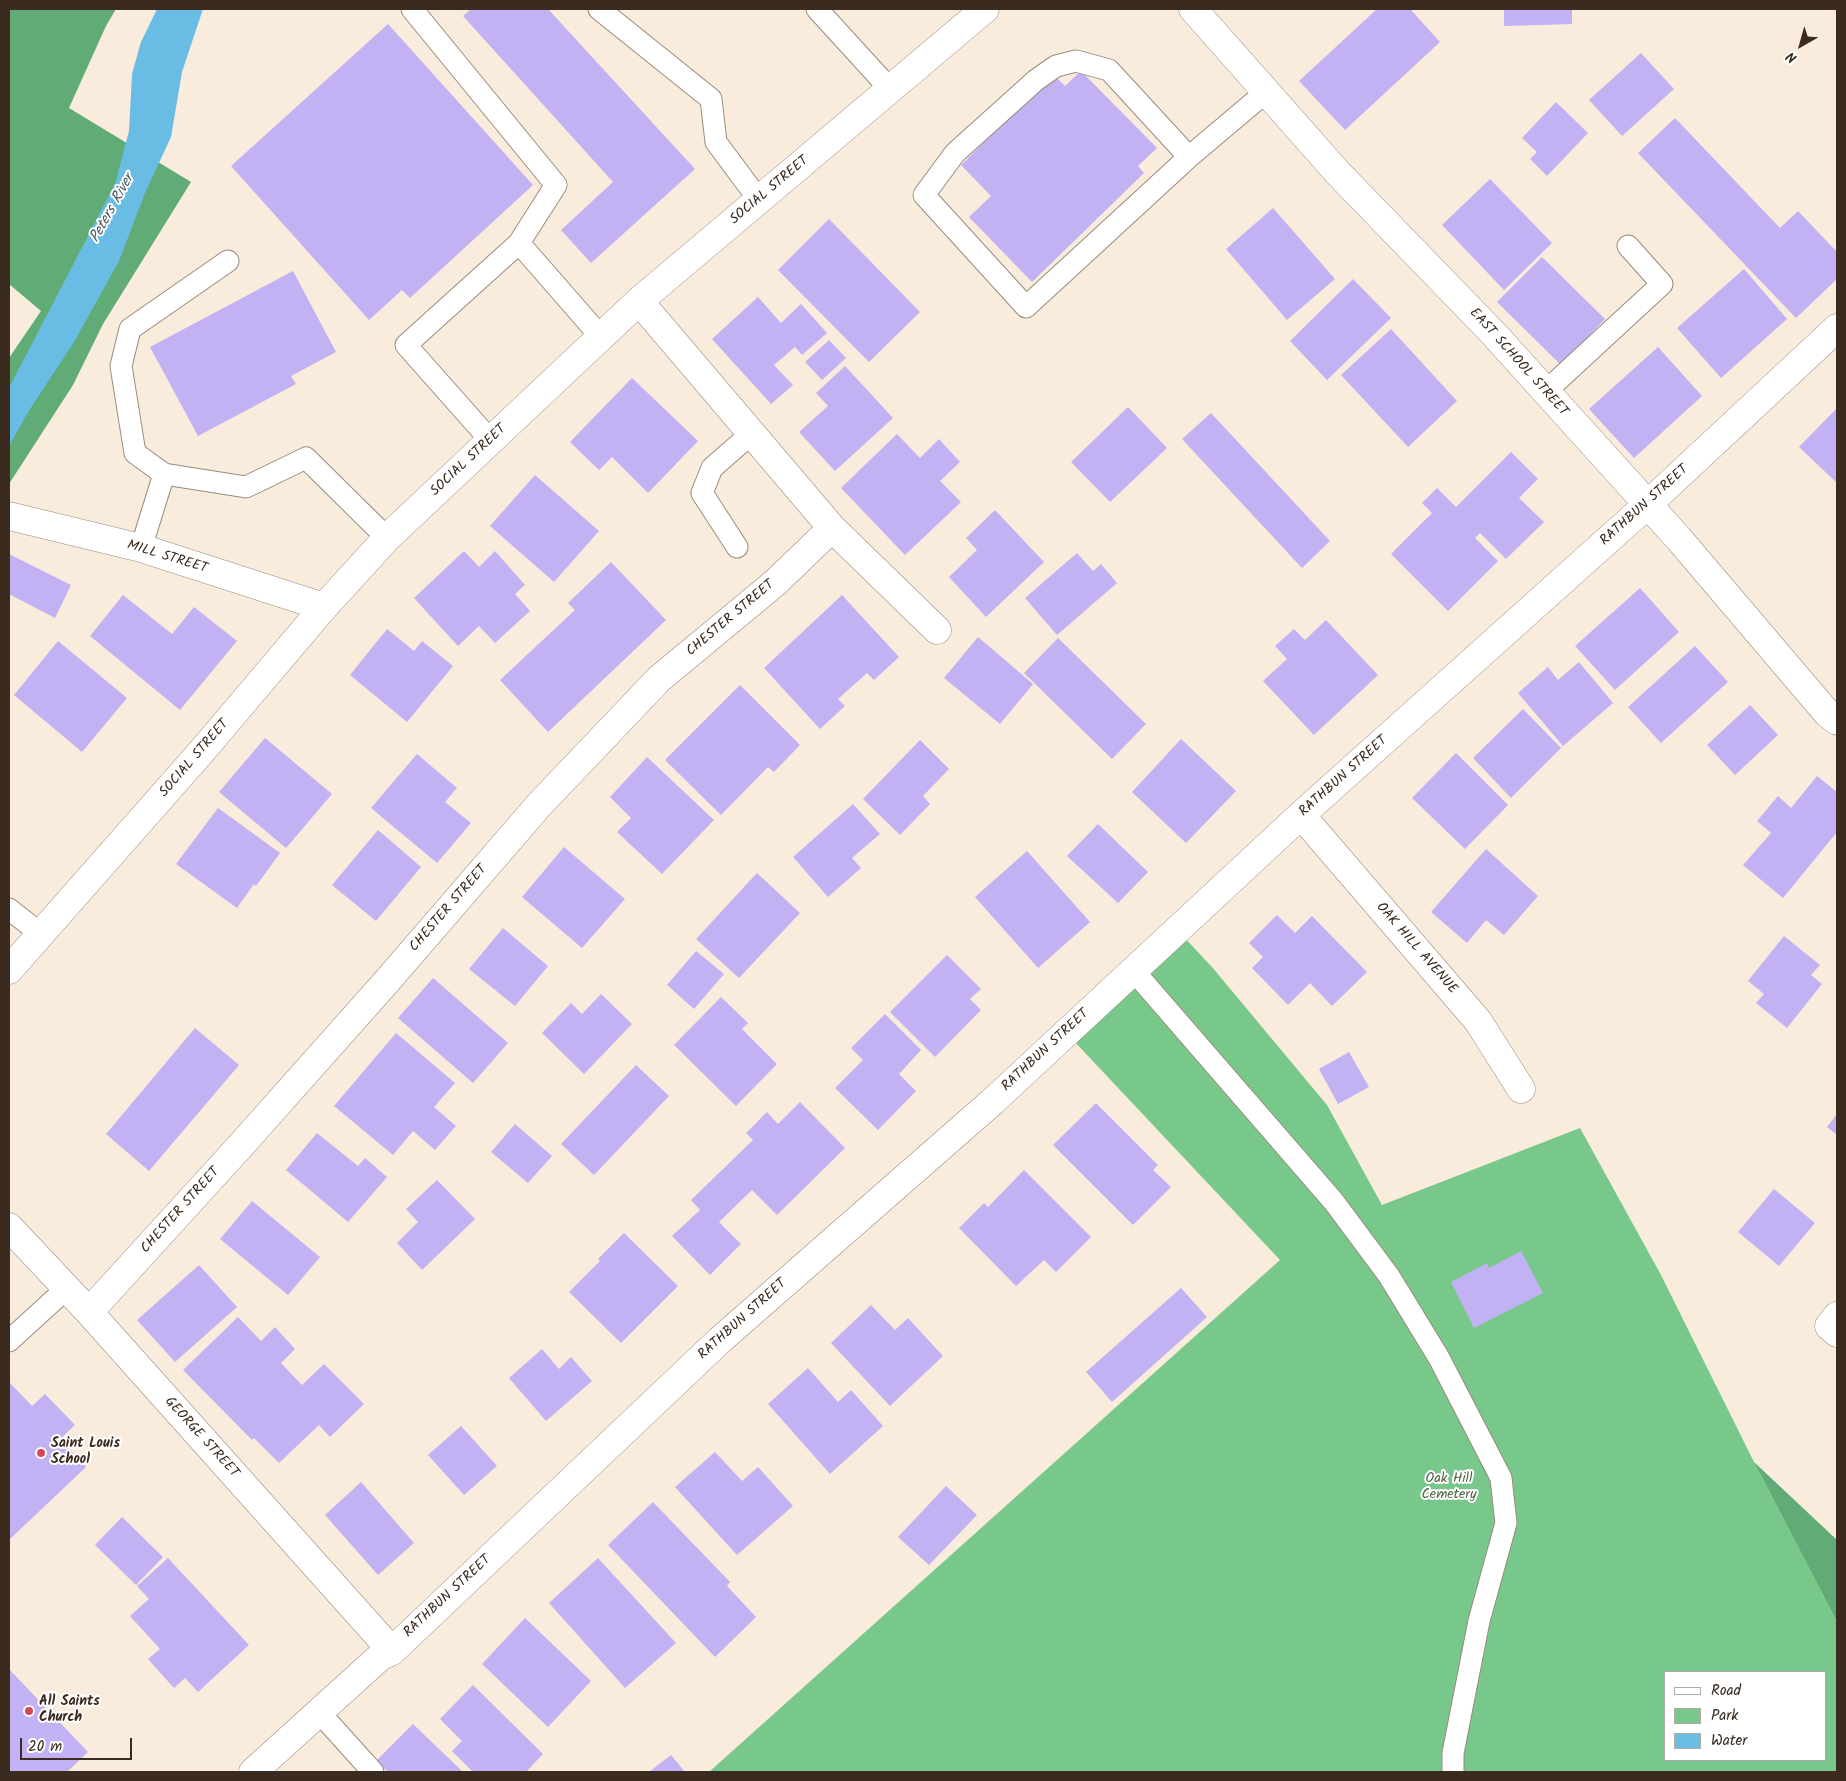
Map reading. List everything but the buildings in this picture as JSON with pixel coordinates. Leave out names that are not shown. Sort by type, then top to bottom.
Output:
[{"type":"street","name":"SOCIAL STREET","points":[[9,970],[196,758],[324,607],[387,538],[639,301],[985,9]]},
{"type":"street","name":"EAST SCHOOL STREET","points":[[1193,9],[1338,173],[1493,334],[1679,539],[1827,713],[1837,721]]},
{"type":"street","points":[[639,301],[832,528],[937,630]]},
{"type":"street","name":"RATHBUN STREET","points":[[257,1771],[381,1656],[392,1651],[720,1340],[992,1102],[1301,816],[1647,505],[1837,328]]},
{"type":"street","name":"MILL STREET","points":[[9,516],[141,548],[324,607]]},
{"type":"street","name":"CHESTER STREET","points":[[89,1312],[381,988],[538,805],[659,679],[776,582],[832,528]]},
{"type":"street","name":"OAK HILL AVENUE","points":[[1301,816],[1478,1021],[1521,1090]]},
{"type":"street","name":"GEORGE STREET","points":[[9,1227],[89,1312],[392,1651]]},
{"type":"street","points":[[1837,1316],[1829,1326],[1837,1333]]},
{"type":"lane","points":[[412,9],[556,185],[519,243],[406,345],[491,441]]},
{"type":"lane","points":[[599,9],[711,99],[716,142],[759,200]]},
{"type":"lane","points":[[817,9],[890,88]]},
{"type":"lane","points":[[1189,157],[1109,70],[1076,61],[1056,66],[1036,80],[955,153],[924,195],[1026,307],[1189,157],[1266,92]]},
{"type":"lane","points":[[519,243],[601,337]]},
{"type":"lane","points":[[1546,392],[1662,284],[1628,246]]},
{"type":"lane","points":[[228,261],[130,329],[121,366],[135,454],[164,474],[246,487],[306,458],[387,538]]},
{"type":"lane","points":[[737,547],[702,493],[712,468],[752,433]]},
{"type":"lane","points":[[141,548],[164,474]]},
{"type":"lane","points":[[9,909],[40,934]]},
{"type":"lane","points":[[1133,970],[1334,1202],[1389,1276],[1439,1358],[1501,1478],[1506,1522],[1479,1621],[1453,1753],[1452,1772]]},
{"type":"lane","points":[[9,1341],[67,1288]]},
{"type":"lane","points":[[319,1712],[373,1772]]},
{"type":"green space","points":[[9,9],[116,9],[106,26],[69,108],[191,182],[103,324],[73,385],[9,484],[9,358],[41,311],[9,284]]},
{"type":"green space","name":"Oak Hill Cemetery","points":[[1180,933],[1212,967],[1327,1105],[1382,1205],[1580,1128],[1661,1275],[1754,1462],[1837,1622],[1837,1772],[709,1772],[1280,1260],[1073,1040]]},
{"type":"green space","points":[[1754,1462],[1837,1540],[1837,1622]]},
{"type":"water","name":"Peters River","points":[[157,9],[203,9],[182,72],[171,137],[145,193],[119,261],[74,342],[30,409],[9,446],[9,388],[115,184],[129,131],[132,74],[141,42]]},
{"type":"place","name":"Saint Louis School","points":[[41,1453]]},
{"type":"place","name":"All Saints Church","points":[[29,1711]]}]
